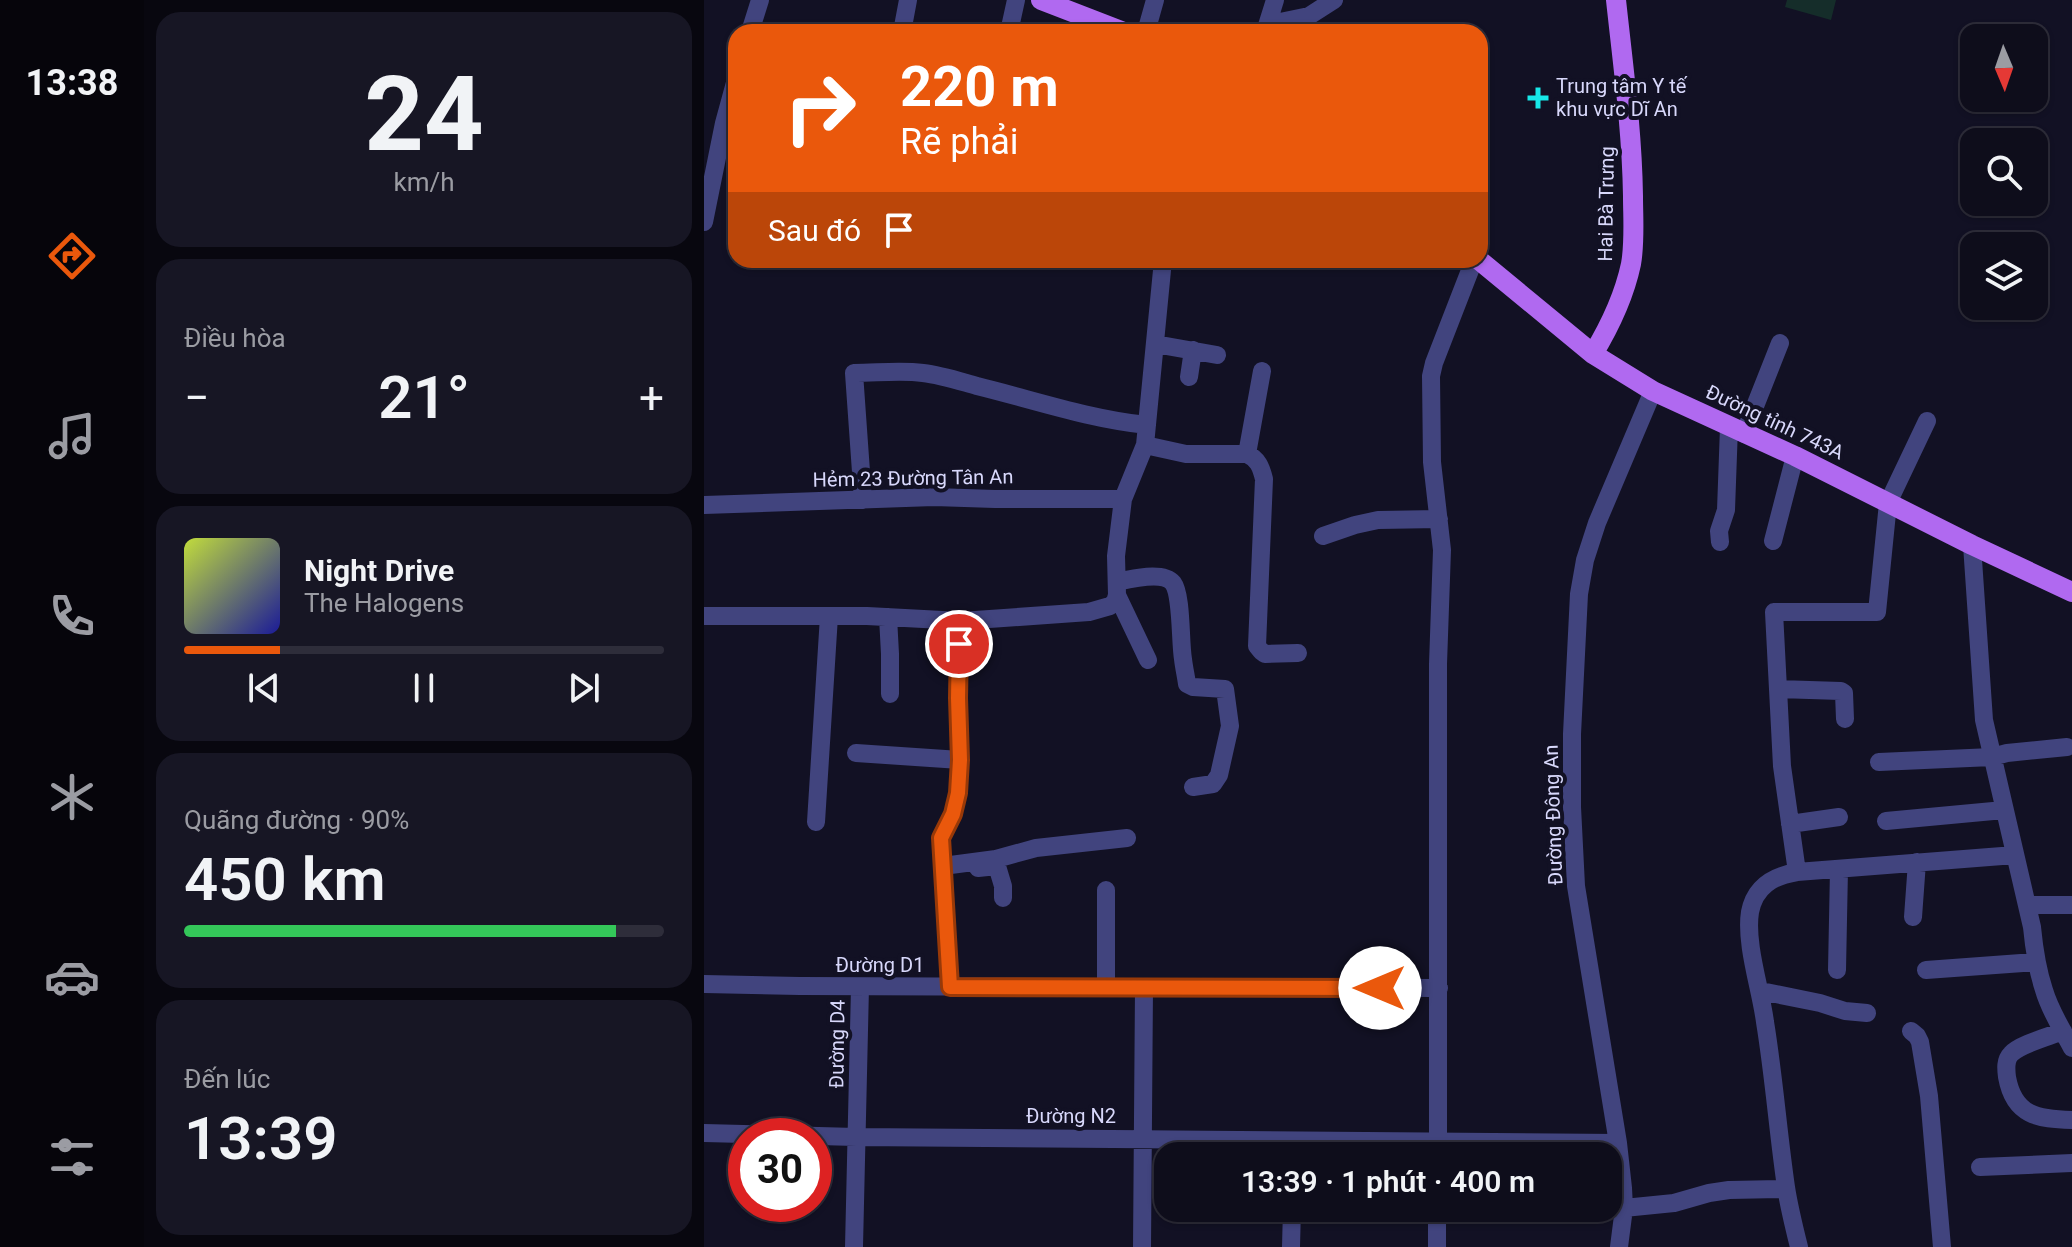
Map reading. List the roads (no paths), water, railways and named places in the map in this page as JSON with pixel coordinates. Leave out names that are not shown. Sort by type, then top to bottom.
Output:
[{"type":"main road","points":[[1041,0],[1103,24]]},
{"type":"main road","name":"Hai Bà Trưng","points":[[1593,354],[1621,299],[1631,261],[1632,149],[1616,0]]},
{"type":"main road","name":"Đường tỉnh 743A","points":[[1487,268],[1593,354],[1653,391],[1795,456],[2072,592]]},
{"type":"street","points":[[752,24],[760,0]]},
{"type":"street","points":[[904,24],[908,0]]},
{"type":"street","points":[[1011,24],[1016,0]]},
{"type":"street","points":[[1148,24],[1155,0]]},
{"type":"street","points":[[1267,24],[1275,0]]},
{"type":"street","points":[[1273,24],[1309,16],[1334,0]]},
{"type":"street","points":[[704,222],[708,178],[728,108]]},
{"type":"street","points":[[704,616],[888,617],[961,621],[1089,612],[1110,606],[1115,602],[1117,589],[1116,556],[1123,499],[1145,445],[1162,268]]},
{"type":"street","points":[[1438,1142],[1438,664],[1442,550],[1432,462],[1431,376],[1474,268]]},
{"type":"street","points":[[1720,542],[1719,531],[1726,514],[1736,430],[1780,343]]},
{"type":"street","points":[[1155,344],[1217,355]]},
{"type":"street","points":[[1189,377],[1193,350]]},
{"type":"street","points":[[1247,454],[1262,371]]},
{"type":"street","points":[[863,500],[854,373],[926,373],[1113,422],[1147,425]]},
{"type":"street","name":"Đường Đông An","points":[[1618,1142],[1576,886],[1572,734],[1579,594],[1585,560],[1597,523],[1653,391]]},
{"type":"street","points":[[1797,872],[1782,766],[1774,612],[1877,612],[1888,503],[1927,421]]},
{"type":"street","points":[[1145,445],[1186,454],[1247,454],[1254,457],[1264,479],[1257,646],[1265,654],[1298,653]]},
{"type":"street","points":[[1773,541],[1795,456]]},
{"type":"street","name":"Hẻm 23 Đường Tân An","points":[[704,505],[934,497],[1123,499]]},
{"type":"street","points":[[1323,536],[1378,520],[1439,519]]},
{"type":"street","points":[[1972,545],[1984,720],[2043,989],[2068,1040],[2019,1048],[2010,1054],[2005,1067],[2009,1091],[2016,1104],[2044,1120],[2072,1120]]},
{"type":"street","points":[[1117,589],[1141,577],[1164,577],[1173,583],[1178,598],[1187,684],[1225,689],[1230,726],[1219,775],[1213,784],[1193,787]]},
{"type":"street","points":[[1117,589],[1148,660]]},
{"type":"street","points":[[816,822],[829,616]]},
{"type":"street","points":[[888,617],[890,694]]},
{"type":"street","points":[[950,987],[941,838],[953,814],[958,793],[961,621]]},
{"type":"street","points":[[1778,689],[1841,691],[1844,693],[1845,719]]},
{"type":"street","points":[[1879,762],[1992,757],[2067,747]]},
{"type":"street","points":[[856,753],[960,760]]},
{"type":"street","points":[[1886,821],[2004,810]]},
{"type":"street","points":[[1790,824],[1839,817]]},
{"type":"street","points":[[943,869],[1036,848],[1127,838]]},
{"type":"street","points":[[1799,1247],[1786,1189],[1773,1074],[1752,948],[1750,911],[1759,889],[1768,881],[1797,872],[2015,855]]},
{"type":"street","points":[[1913,917],[1917,862]]},
{"type":"street","points":[[943,869],[997,866],[1003,898]]},
{"type":"street","points":[[1837,970],[1839,869]]},
{"type":"street","points":[[1106,890],[1106,988]]},
{"type":"street","points":[[2027,905],[2072,905]]},
{"type":"street","points":[[1926,970],[2036,962]]},
{"type":"street","name":"Đường D1","points":[[704,984],[1439,988]]},
{"type":"street","name":"Đường D4","points":[[854,1247],[860,987]]},
{"type":"street","points":[[1142,1247],[1144,988]]},
{"type":"street","points":[[1761,991],[1845,1011],[1867,1013]]},
{"type":"street","points":[[1911,1031],[1920,1042],[1929,1096],[1942,1247]]},
{"type":"street","name":"Đường N2","points":[[704,1133],[1188,1142]]},
{"type":"street","points":[[1980,1167],[2072,1163]]},
{"type":"street","name":"Đường Đông An","points":[[1619,1247],[1624,1208],[1622,1186]]},
{"type":"street","points":[[1624,1208],[1674,1203],[1729,1190],[1786,1189]]},
{"type":"street","points":[[1291,1247],[1292,1222]]},
{"type":"street","points":[[1437,1222],[1437,1247]]},
{"type":"place","name":"Trung tâm Y tế khu vực Dĩ An","points":[[1538,98]]}]
